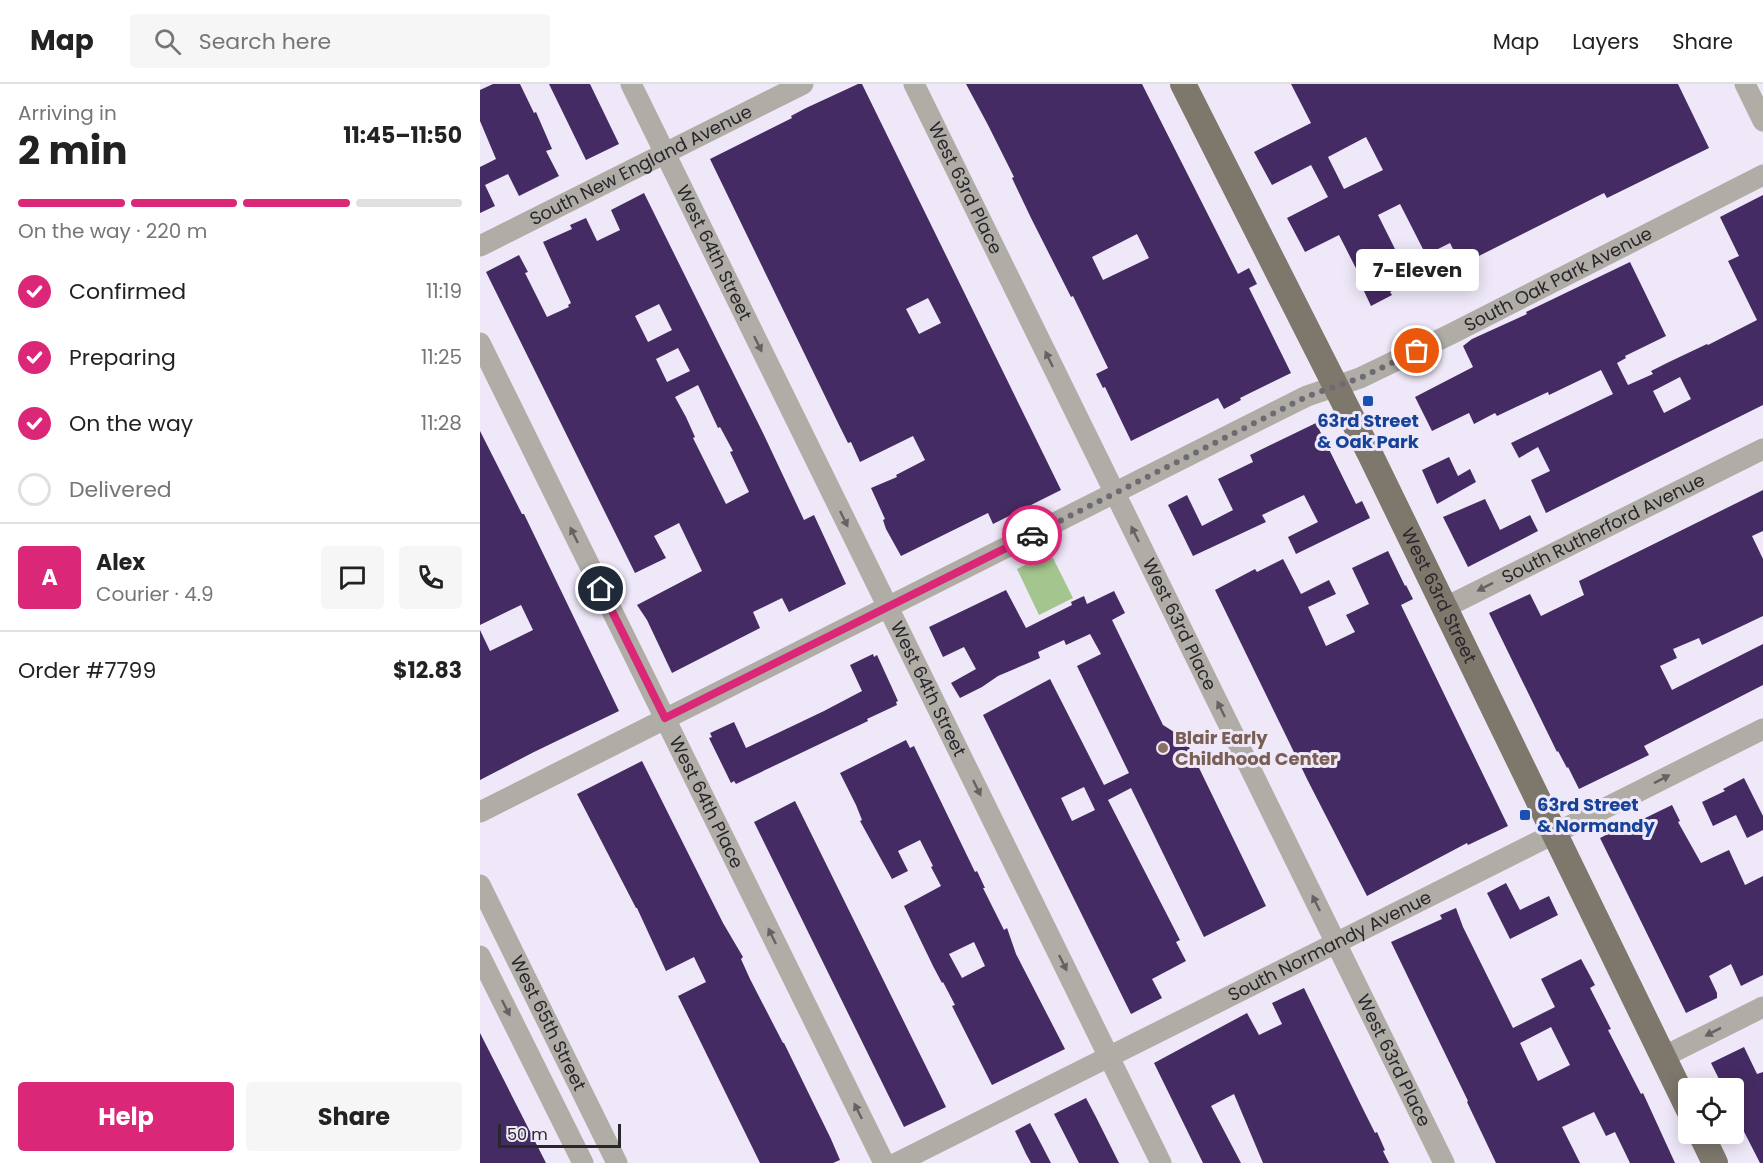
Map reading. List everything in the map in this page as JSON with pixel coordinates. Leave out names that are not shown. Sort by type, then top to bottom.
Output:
[{"type":"main road","name":"West 63rd Street","points":[[1183,84],[1336,387],[1678,1088]]},
{"type":"main road","points":[[1706,1144],[1715,1163]]},
{"type":"street","name":"West 64th Street","points":[[631,84],[1161,1163]]},
{"type":"street","name":"South New England Avenue","points":[[480,246],[803,84]]},
{"type":"street","name":"West 63rd Place","points":[[914,84],[1444,1163]]},
{"type":"street","points":[[1745,84],[1763,121]]},
{"type":"street","name":"South Oak Park Avenue","points":[[480,812],[1308,396],[1360,378],[1451,334],[1763,175]]},
{"type":"street","name":"West 64th Place","points":[[480,343],[884,1163]]},
{"type":"street","name":"South Rutherford Avenue","points":[[1444,608],[1763,449]]},
{"type":"street","name":"South Normandy Avenue","points":[[897,1163],[1763,729]]},
{"type":"street","name":"West 65th Street","points":[[480,885],[617,1163]]},
{"type":"street","name":"West 65th Street","points":[[480,956],[583,1163]]},
{"type":"street","points":[[1663,1057],[1763,1007]]},
{"type":"green space","points":[[1045,555],[1053,558],[1073,598],[1039,615],[1017,569]]},
{"type":"building","points":[[493,84],[520,84],[534,113],[536,112],[552,149],[546,151],[559,176],[519,196],[508,174],[485,185],[495,206],[480,213],[480,167],[496,159],[480,121],[480,90]]},
{"type":"building","points":[[549,84],[590,84],[619,144],[586,160]]},
{"type":"building","points":[[862,84],[1061,490],[993,524],[988,513],[901,556],[886,529],[883,520],[885,519],[871,488],[897,477],[896,475],[925,460],[913,436],[860,462],[851,442],[848,443],[839,425],[710,159],[792,118],[791,116]],"holes":[[[928,298],[941,323],[919,334],[906,309]]]},
{"type":"building","points":[[966,84],[1142,84],[1238,274],[1249,268],[1257,284],[1249,288],[1291,373],[1240,398],[1241,400],[1224,409],[1218,398],[1131,441],[1105,387],[1103,388],[1096,374],[1108,368],[1031,218],[988,125]],"holes":[[[1137,234],[1149,258],[1103,280],[1092,257]]]},
{"type":"building","points":[[1291,84],[1678,84],[1709,148],[1607,198],[1604,193],[1461,265],[1450,243],[1426,255],[1400,204],[1378,215],[1411,281],[1390,292],[1392,295],[1371,306],[1363,289],[1366,288],[1339,235],[1305,252],[1287,218],[1328,197],[1311,165],[1272,185],[1254,152],[1311,123]],"holes":[[[1366,137],[1383,170],[1344,189],[1328,157]]]},
{"type":"building","points":[[644,193],[804,520],[814,515],[846,584],[789,612],[782,598],[753,612],[760,628],[672,673],[647,620],[637,605],[702,571],[679,523],[654,536],[666,558],[635,573],[486,272],[519,255],[528,272],[525,273],[547,317],[569,307],[571,303],[543,242],[572,229],[570,225],[586,218],[597,241],[620,230],[611,210]],"holes":[[[659,304],[672,330],[648,342],[635,316]],[[678,348],[690,371],[667,382],[656,359]],[[698,385],[718,428],[720,427],[733,451],[730,452],[749,492],[726,504],[675,397]]]},
{"type":"building","points":[[1763,195],[1763,405],[1546,513],[1531,480],[1550,471],[1538,447],[1519,458],[1511,443],[1613,394],[1601,370],[1549,395],[1548,392],[1497,416],[1495,413],[1474,424],[1469,413],[1432,431],[1415,397],[1473,367],[1463,346],[1472,339],[1630,262],[1666,336],[1625,356],[1626,358],[1617,363],[1628,385],[1653,374],[1651,371],[1757,320],[1728,261],[1739,256],[1720,217]],"holes":[[[1680,377],[1691,399],[1664,413],[1653,391]]]},
{"type":"building","points":[[1316,423],[1356,504],[1362,501],[1370,518],[1296,554],[1288,537],[1318,522],[1304,495],[1262,515],[1266,522],[1193,556],[1168,505],[1187,495],[1202,526],[1233,510],[1218,479],[1253,462],[1250,455]]},
{"type":"building","points":[[480,431],[524,514],[619,711],[480,780],[480,630],[490,651],[533,630],[521,605],[480,625]]},
{"type":"building","points":[[1449,457],[1458,476],[1470,469],[1476,482],[1437,504],[1422,470]]},
{"type":"building","points":[[1763,490],[1763,531],[1752,536],[1763,559],[1763,616],[1702,645],[1699,638],[1673,649],[1677,658],[1660,666],[1672,690],[1763,644],[1763,685],[1644,746],[1649,755],[1579,789],[1557,752],[1489,613],[1530,594],[1541,616],[1584,595],[1579,581]]},
{"type":"building","points":[[1485,499],[1500,530],[1530,515],[1538,531],[1468,567],[1443,517]]},
{"type":"building","points":[[1388,551],[1413,599],[1401,605],[1508,826],[1468,845],[1467,843],[1367,896],[1215,590],[1255,569],[1257,572],[1283,559],[1301,594],[1329,580],[1336,594],[1308,607],[1326,646],[1355,632],[1346,615],[1369,604],[1352,568]]},
{"type":"building","points":[[1006,590],[1026,628],[1072,605],[1071,602],[1084,596],[1087,604],[1114,591],[1125,613],[1112,620],[1163,725],[1185,739],[1266,906],[1204,937],[1131,788],[1108,800],[1180,940],[1176,942],[1186,961],[1152,979],[1162,998],[1131,1014],[983,715],[1050,679],[1104,785],[1129,773],[1077,666],[1101,654],[1090,634],[1066,645],[1064,640],[1038,652],[1040,658],[998,676],[960,698],[951,683],[976,669],[964,647],[943,657],[929,627]],"holes":[[[1084,787],[1095,810],[1072,821],[1061,798]]]},
{"type":"building","points":[[873,654],[874,657],[877,655],[898,701],[897,705],[736,784],[734,781],[731,783],[709,738],[712,737],[710,733],[734,722],[746,748],[824,711],[862,691],[850,665]]},
{"type":"building","points":[[906,740],[910,748],[914,746],[1004,930],[1007,928],[1016,954],[1065,1049],[992,1085],[952,1006],[955,1005],[904,906],[941,886],[931,867],[933,866],[920,840],[898,851],[908,871],[892,879],[860,821],[862,820],[856,805],[840,773]],"holes":[[[974,942],[985,966],[962,978],[949,954]]]},
{"type":"building","points":[[642,761],[723,923],[743,957],[741,959],[750,979],[784,1043],[840,1160],[833,1163],[760,1163],[678,996],[706,982],[694,957],[666,971],[637,908],[577,794]]},
{"type":"building","points":[[1744,778],[1763,816],[1763,830],[1747,838],[1736,815],[1713,826],[1702,802],[1725,791],[1723,789]]},
{"type":"building","points":[[795,801],[946,1107],[904,1127],[754,822]]},
{"type":"building","points":[[1672,805],[1680,821],[1678,822],[1701,863],[1729,850],[1745,885],[1763,876],[1763,975],[1741,986],[1731,964],[1709,976],[1717,998],[1686,1013],[1600,838]]},
{"type":"building","points":[[1506,883],[1520,910],[1549,896],[1558,915],[1510,939],[1487,893]]},
{"type":"building","points":[[1456,908],[1463,927],[1513,1028],[1555,1007],[1541,979],[1581,959],[1595,985],[1590,988],[1611,1029],[1608,1030],[1641,1094],[1643,1093],[1675,1163],[1630,1163],[1615,1132],[1606,1136],[1594,1112],[1562,1127],[1580,1163],[1496,1163],[1391,942],[1442,919],[1440,915]],"holes":[[[1551,1027],[1570,1065],[1538,1081],[1520,1043]]]},
{"type":"building","points":[[1304,988],[1375,1133],[1377,1132],[1389,1163],[1263,1163],[1234,1094],[1211,1106],[1241,1163],[1203,1163],[1154,1063],[1247,1013],[1259,1035],[1282,1024],[1272,1003]]},
{"type":"building","points":[[480,1033],[546,1163],[480,1163]]},
{"type":"building","points":[[1744,1047],[1757,1074],[1763,1072],[1763,1163],[1760,1163],[1744,1132],[1744,1078],[1718,1078],[1711,1063]]},
{"type":"building","points":[[1086,1098],[1119,1163],[1079,1163],[1054,1114]]},
{"type":"building","points":[[1030,1123],[1051,1163],[1031,1163],[1026,1154],[1015,1131]]},
{"type":"way so far","points":[[1032,535],[1308,396],[1360,378],[1417,351]]},
{"type":"place","name":"7-Eleven","points":[[1417,351]]},
{"type":"place","name":"63rd Street & Oak Park","points":[[1368,401]]},
{"type":"place","name":"Blair Early Childhood Center","points":[[1163,748]]},
{"type":"place","name":"63rd Street & Normandy","points":[[1525,815]]},
{"type":"route","points":[[601,589],[665,718],[1032,535]]}]
